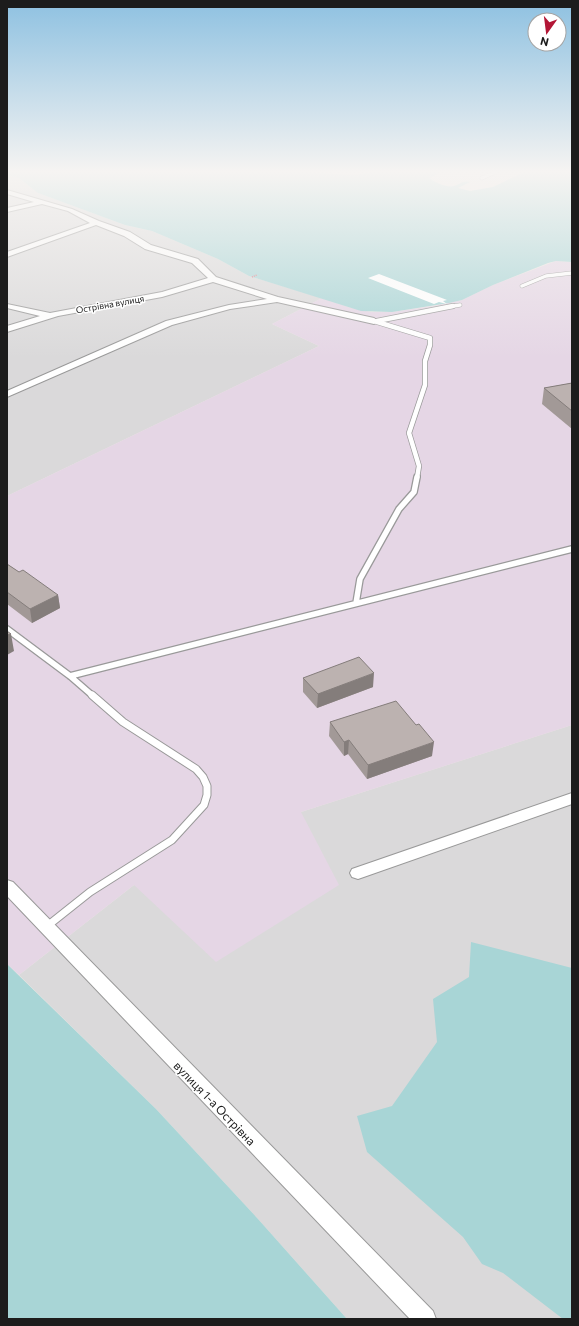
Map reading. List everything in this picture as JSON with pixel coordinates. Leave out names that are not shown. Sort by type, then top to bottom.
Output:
[{"type":"street","points":[[7,255],[66,234]]},
{"type":"street","points":[[127,234],[148,247],[195,261],[213,279],[276,299],[374,321]]},
{"type":"street","name":"Острівна вулиця","points":[[7,329],[49,315],[173,293],[213,279]]},
{"type":"street","points":[[7,394],[169,323],[229,307],[276,299]]},
{"type":"street","points":[[7,306],[49,315]]},
{"type":"street","points":[[358,872],[572,798]]},
{"type":"street","name":"вулиця 1-а Острівна","points":[[7,886],[45,928],[425,1319]]},
{"type":"lane","points":[[522,286],[540,276],[563,272],[572,273]]},
{"type":"lane","points":[[374,321],[387,320],[460,306]]},
{"type":"lane","points":[[356,604],[360,579],[399,509],[414,492],[419,466],[409,433],[425,385],[425,360],[430,345],[430,338],[423,335],[374,321]]},
{"type":"lane","points":[[70,676],[572,549]]},
{"type":"lane","points":[[7,628],[70,676],[123,722],[196,769],[203,777],[207,786],[207,795],[204,805],[172,840],[90,892],[45,928]]},
{"type":"path","points":[[252,277],[257,275]]},
{"type":"shaded area","points":[[7,234],[159,234],[218,259],[249,276],[322,298],[272,324],[319,346],[7,496]]},
{"type":"shaded area","points":[[556,261],[572,262],[572,725],[301,812],[339,885],[216,962],[134,885],[19,975],[7,964],[7,496],[319,346],[272,324],[322,298],[348,307],[371,312],[392,312],[434,306],[462,300],[493,285]]},
{"type":"shaded area","points":[[572,725],[572,1319],[347,1319],[258,1219],[156,1109],[19,975],[134,885],[301,812]]},
{"type":"water","points":[[159,234],[572,234],[572,262],[556,261],[548,263],[493,285],[462,300],[392,312],[361,311],[249,276],[218,259]]},
{"type":"water","points":[[471,942],[572,968],[572,1319],[563,1319],[503,1273],[482,1264],[463,1237],[367,1152],[357,1116],[392,1106],[437,1042],[433,999],[469,977]]},
{"type":"water","points":[[7,964],[156,1109],[258,1219],[347,1319],[7,1319]]},
{"type":"pier","points":[[379,274],[447,300],[443,301],[447,304],[439,302],[434,304],[368,278]]},
{"type":"building","points":[[572,383],[572,411],[544,388]]},
{"type":"building","points":[[7,564],[19,572],[23,570],[58,595],[30,609],[7,592]]},
{"type":"building","points":[[359,657],[374,673],[318,694],[303,678]]},
{"type":"building","points":[[396,701],[416,725],[419,724],[434,742],[368,765],[349,740],[344,742],[330,722]]}]
